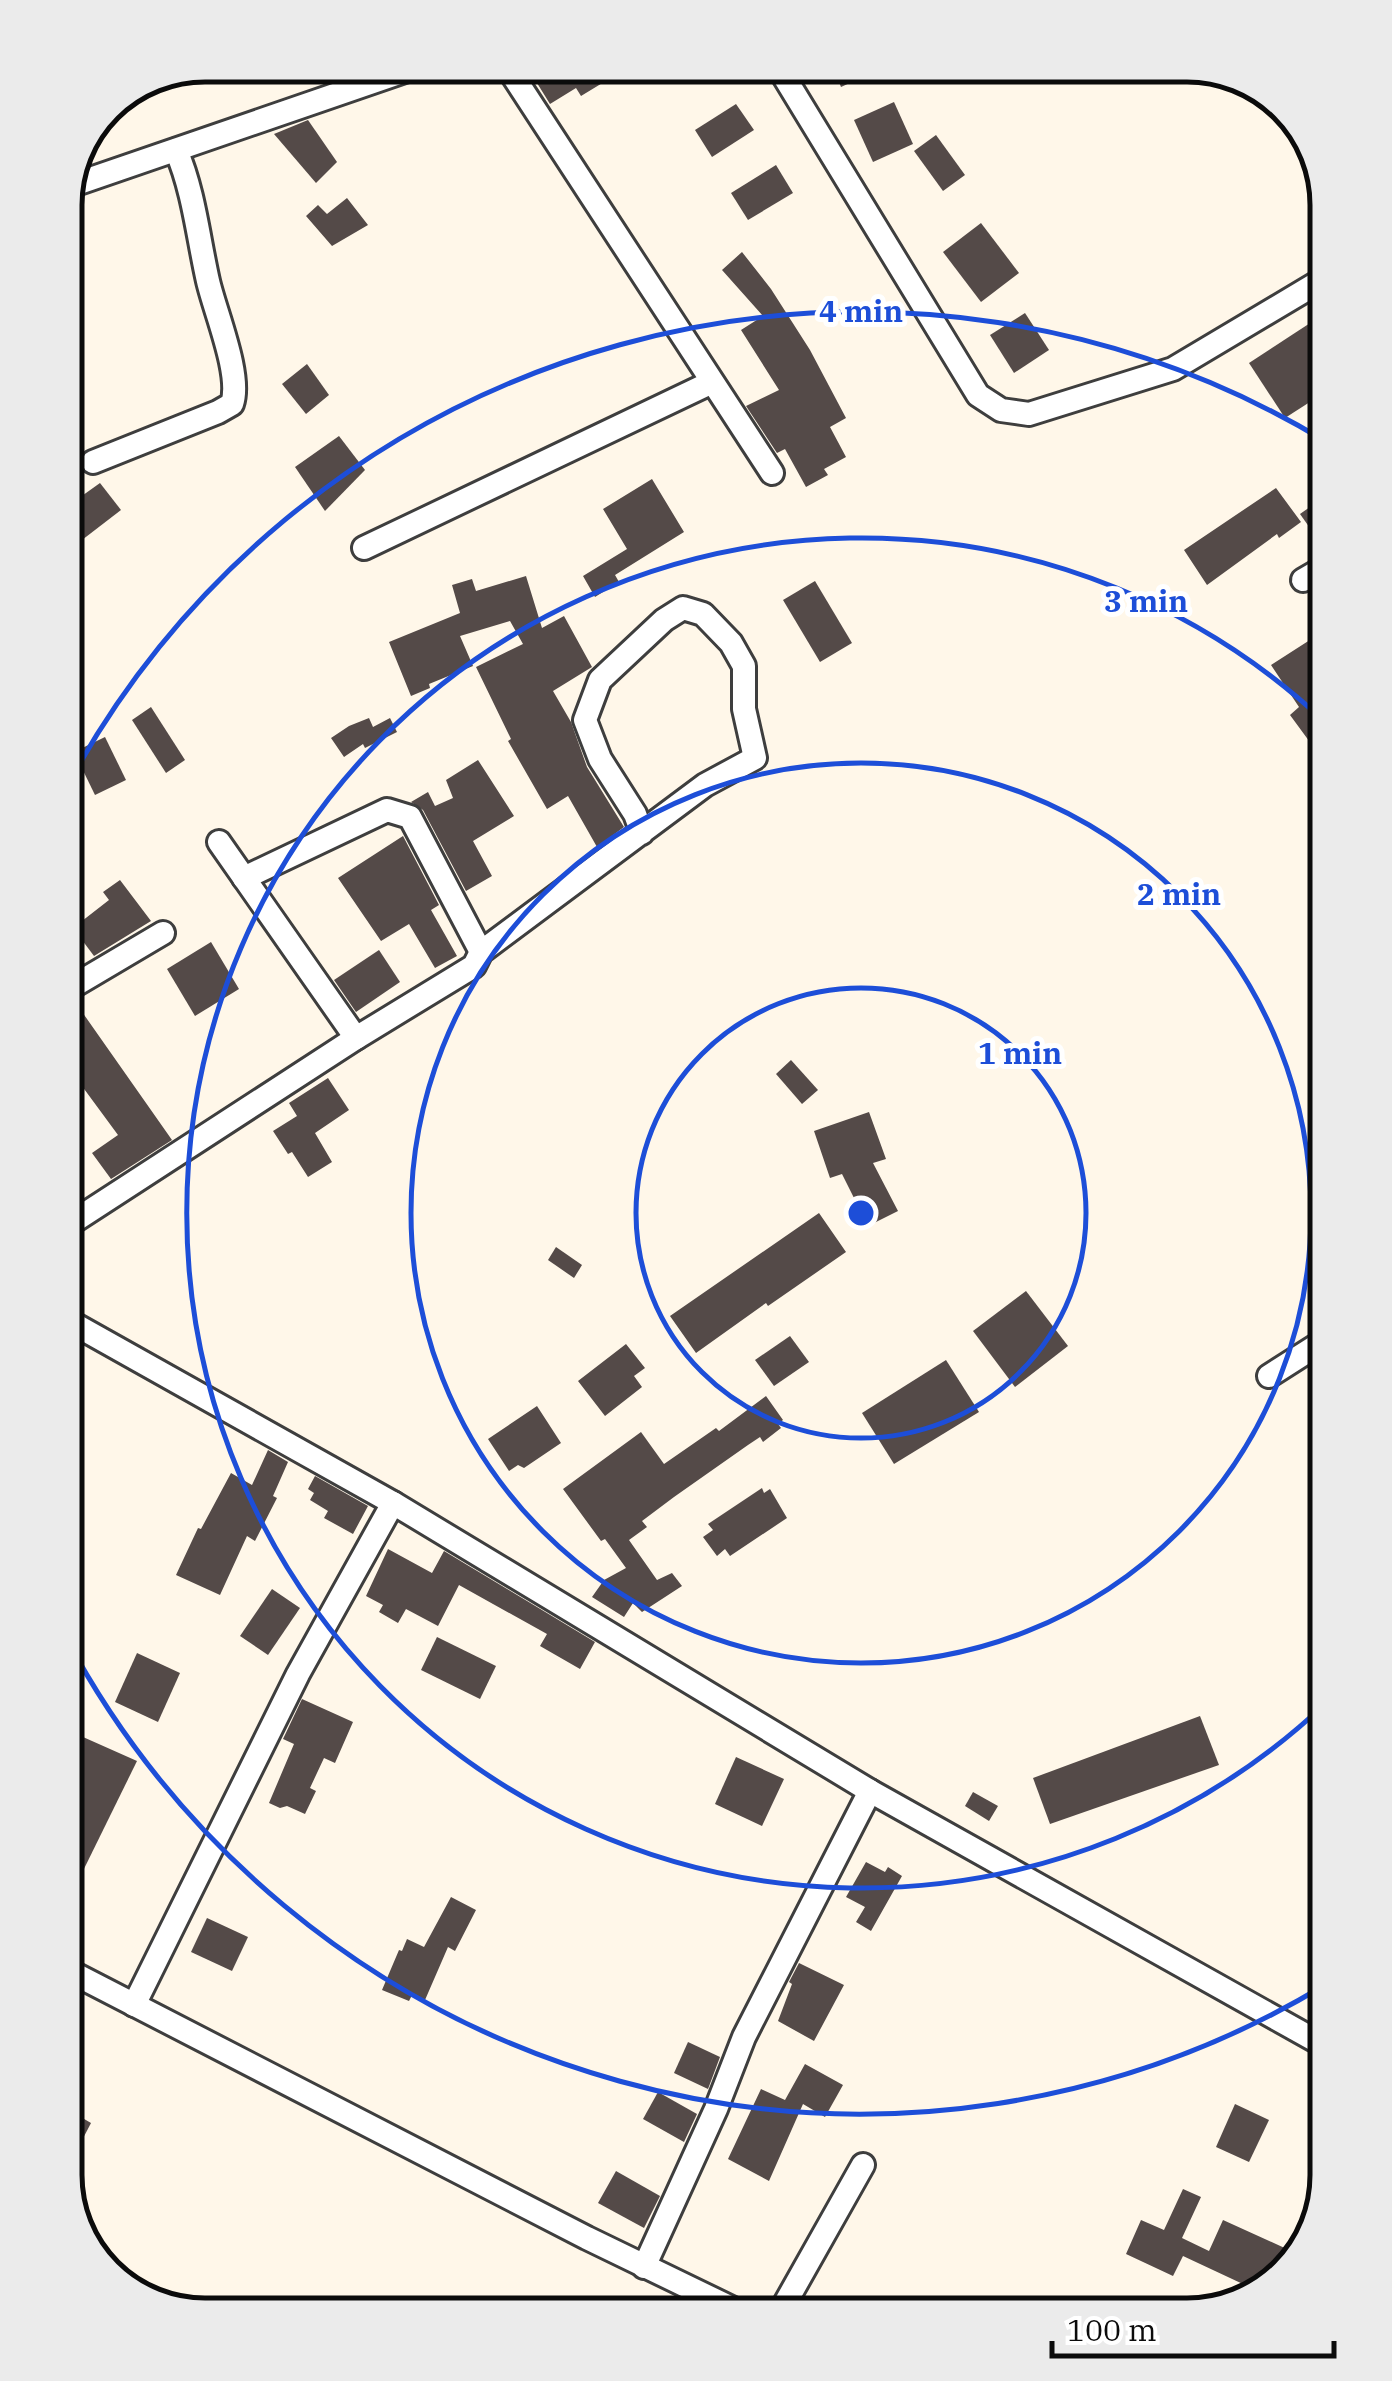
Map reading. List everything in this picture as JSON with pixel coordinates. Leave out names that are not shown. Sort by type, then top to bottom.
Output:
[{"type":"street","points":[[86,181],[372,82]]},
{"type":"street","points":[[517,82],[772,474]]},
{"type":"street","points":[[788,83],[978,395],[1001,410],[1029,414],[1173,369],[1310,287]]},
{"type":"street","points":[[93,462],[232,404],[230,363],[208,280],[188,178],[176,150]]},
{"type":"street","points":[[364,548],[710,382]]},
{"type":"street","points":[[1304,580],[1310,576]]},
{"type":"street","points":[[82,1216],[474,966],[481,952],[642,833],[705,786],[756,758],[744,709],[744,666],[731,643],[703,614],[683,608],[664,620],[600,680],[585,720],[600,759],[642,833]]},
{"type":"street","points":[[244,878],[387,810],[398,811],[410,817],[481,952]]},
{"type":"street","points":[[220,842],[356,1038]]},
{"type":"street","points":[[83,981],[163,933]]},
{"type":"street","points":[[82,1329],[392,1502],[870,1792],[1310,2038]]},
{"type":"street","points":[[1269,1376],[1310,1350]]},
{"type":"street","points":[[134,2006],[298,1674],[392,1502]]},
{"type":"street","points":[[644,2268],[744,2037],[870,1792]]},
{"type":"street","points":[[82,1978],[709,2298]]},
{"type":"street","points":[[788,2298],[863,2165]]},
{"type":"building","points":[[603,82],[581,96],[576,88],[550,104],[537,83]]},
{"type":"building","points":[[894,102],[913,144],[873,162],[854,120]]},
{"type":"building","points":[[736,104],[754,130],[712,157],[695,130]]},
{"type":"building","points":[[308,120],[337,162],[316,183],[274,134]]},
{"type":"building","points":[[936,135],[965,175],[943,191],[914,151]]},
{"type":"building","points":[[776,165],[793,193],[748,220],[731,193]]},
{"type":"building","points":[[347,198],[368,225],[332,246],[306,216],[318,205],[327,214]]},
{"type":"building","points":[[981,223],[1019,273],[981,302],[943,252]]},
{"type":"building","points":[[742,252],[810,350],[846,418],[830,427],[846,457],[824,469],[828,475],[806,487],[785,449],[777,453],[746,406],[779,390],[741,330],[763,316],[722,270]]},
{"type":"building","points":[[1025,313],[1049,350],[1014,373],[990,335]]},
{"type":"building","points":[[1310,323],[1310,402],[1285,418],[1249,363]]},
{"type":"building","points":[[307,364],[329,395],[306,414],[282,384]]},
{"type":"building","points":[[339,436],[365,470],[325,511],[295,467]]},
{"type":"building","points":[[652,479],[684,532],[615,575],[619,582],[595,597],[583,576],[627,549],[603,509]]},
{"type":"building","points":[[100,483],[121,510],[83,539],[83,495]]},
{"type":"building","points":[[1276,488],[1301,522],[1279,538],[1277,534],[1207,585],[1184,550]]},
{"type":"building","points":[[1310,507],[1310,528],[1300,514]]},
{"type":"building","points":[[526,576],[542,628],[564,616],[592,667],[553,691],[571,722],[587,767],[624,827],[597,847],[568,796],[547,809],[508,741],[511,739],[476,667],[523,644],[510,621],[460,636],[473,666],[411,696],[389,642],[460,613],[452,585],[472,579],[476,591]]},
{"type":"building","points":[[815,581],[852,643],[820,662],[783,600]]},
{"type":"building","points":[[1310,640],[1310,742],[1290,715],[1299,707],[1271,665]]},
{"type":"building","points":[[151,707],[185,760],[166,773],[132,720]]},
{"type":"building","points":[[369,718],[373,727],[390,718],[397,732],[365,748],[363,744],[344,757],[331,738]]},
{"type":"building","points":[[105,737],[126,780],[95,795],[83,770],[83,748]]},
{"type":"building","points":[[478,760],[514,816],[473,841],[492,876],[466,891],[423,810],[411,802],[428,792],[435,806],[453,798],[446,780]]},
{"type":"building","points":[[403,836],[439,905],[431,910],[457,956],[435,968],[409,924],[381,941],[338,878]]},
{"type":"building","points":[[120,880],[151,921],[94,956],[83,941],[83,921],[109,900],[103,892]]},
{"type":"building","points":[[211,942],[239,989],[195,1016],[167,969]]},
{"type":"building","points":[[379,950],[400,982],[356,1012],[334,980]]},
{"type":"building","points":[[83,1013],[172,1140],[111,1179],[92,1153],[118,1135],[83,1087]]},
{"type":"building","points":[[791,1060],[818,1090],[802,1104],[776,1074]]},
{"type":"building","points":[[328,1078],[349,1110],[315,1133],[332,1162],[308,1177],[273,1131],[297,1116],[289,1103]]},
{"type":"building","points":[[869,1112],[886,1159],[873,1163],[898,1211],[868,1226],[842,1174],[830,1178],[814,1131]]},
{"type":"building","points":[[819,1213],[846,1252],[696,1353],[670,1316]]},
{"type":"building","points":[[556,1247],[582,1265],[574,1278],[548,1260]]},
{"type":"building","points":[[1026,1291],[1068,1346],[1015,1387],[973,1331]]},
{"type":"building","points":[[790,1336],[809,1362],[774,1386],[755,1360]]},
{"type":"building","points":[[626,1344],[645,1368],[634,1376],[642,1387],[605,1416],[578,1381]]},
{"type":"building","points":[[946,1360],[979,1412],[894,1464],[862,1413]]},
{"type":"building","points":[[766,1396],[783,1420],[778,1424],[781,1428],[763,1442],[760,1437],[674,1497],[642,1521],[647,1527],[629,1540],[657,1580],[672,1573],[682,1586],[642,1612],[633,1603],[624,1617],[592,1597],[604,1580],[626,1568],[563,1489],[641,1432],[664,1464],[716,1428],[719,1431]]},
{"type":"building","points":[[537,1406],[561,1443],[524,1468],[518,1465],[509,1471],[488,1439]]},
{"type":"building","points":[[268,1450],[288,1462],[273,1496],[277,1498],[255,1541],[247,1536],[220,1595],[176,1575],[231,1473],[252,1485]]},
{"type":"building","points":[[315,1476],[368,1506],[353,1534],[324,1518],[328,1511],[310,1500],[314,1493],[308,1489]]},
{"type":"building","points":[[762,1488],[764,1493],[770,1489],[787,1518],[730,1556],[725,1549],[717,1556],[703,1537],[713,1530],[708,1524]]},
{"type":"building","points":[[388,1549],[432,1573],[444,1551],[595,1642],[580,1669],[540,1646],[547,1634],[459,1585],[438,1626],[406,1609],[398,1623],[379,1612],[383,1605],[366,1596]]},
{"type":"building","points":[[272,1589],[300,1608],[268,1655],[240,1636]]},
{"type":"building","points":[[437,1637],[496,1666],[480,1699],[421,1670]]},
{"type":"building","points":[[137,1653],[180,1673],[158,1722],[115,1702]]},
{"type":"building","points":[[302,1699],[353,1722],[335,1763],[324,1758],[310,1788],[316,1791],[305,1814],[269,1803],[294,1744],[283,1739]]},
{"type":"building","points":[[1200,1716],[1219,1765],[1050,1824],[1033,1778]]},
{"type":"building","points":[[82,1739],[137,1761],[82,1873]]},
{"type":"building","points":[[736,1757],[784,1779],[762,1826],[715,1804]]},
{"type":"building","points":[[973,1792],[998,1806],[989,1821],[965,1806]]},
{"type":"building","points":[[866,1862],[885,1872],[888,1867],[902,1876],[871,1931],[856,1922],[865,1907],[846,1897]]},
{"type":"building","points":[[451,1897],[476,1910],[455,1951],[448,1947],[425,2000],[412,1995],[409,2001],[382,1990],[407,1939],[424,1947]]},
{"type":"building","points":[[207,1918],[248,1937],[232,1971],[191,1952]]},
{"type":"building","points":[[799,1963],[844,1985],[814,2041],[778,2021]]},
{"type":"building","points":[[688,2042],[720,2057],[708,2089],[674,2073]]},
{"type":"building","points":[[805,2064],[843,2085],[825,2117],[803,2104],[769,2181],[728,2159],[761,2089],[785,2100]]},
{"type":"building","points":[[658,2092],[697,2114],[684,2142],[643,2119]]},
{"type":"building","points":[[1235,2104],[1269,2120],[1249,2162],[1216,2147]]},
{"type":"building","points":[[82,2118],[91,2123],[82,2140]]},
{"type":"building","points":[[616,2171],[660,2196],[644,2228],[598,2203]]},
{"type":"building","points":[[1183,2189],[1201,2197],[1182,2238],[1209,2251],[1223,2220],[1286,2248],[1268,2268],[1244,2284],[1183,2256],[1173,2276],[1126,2254],[1141,2220],[1164,2230]]}]
